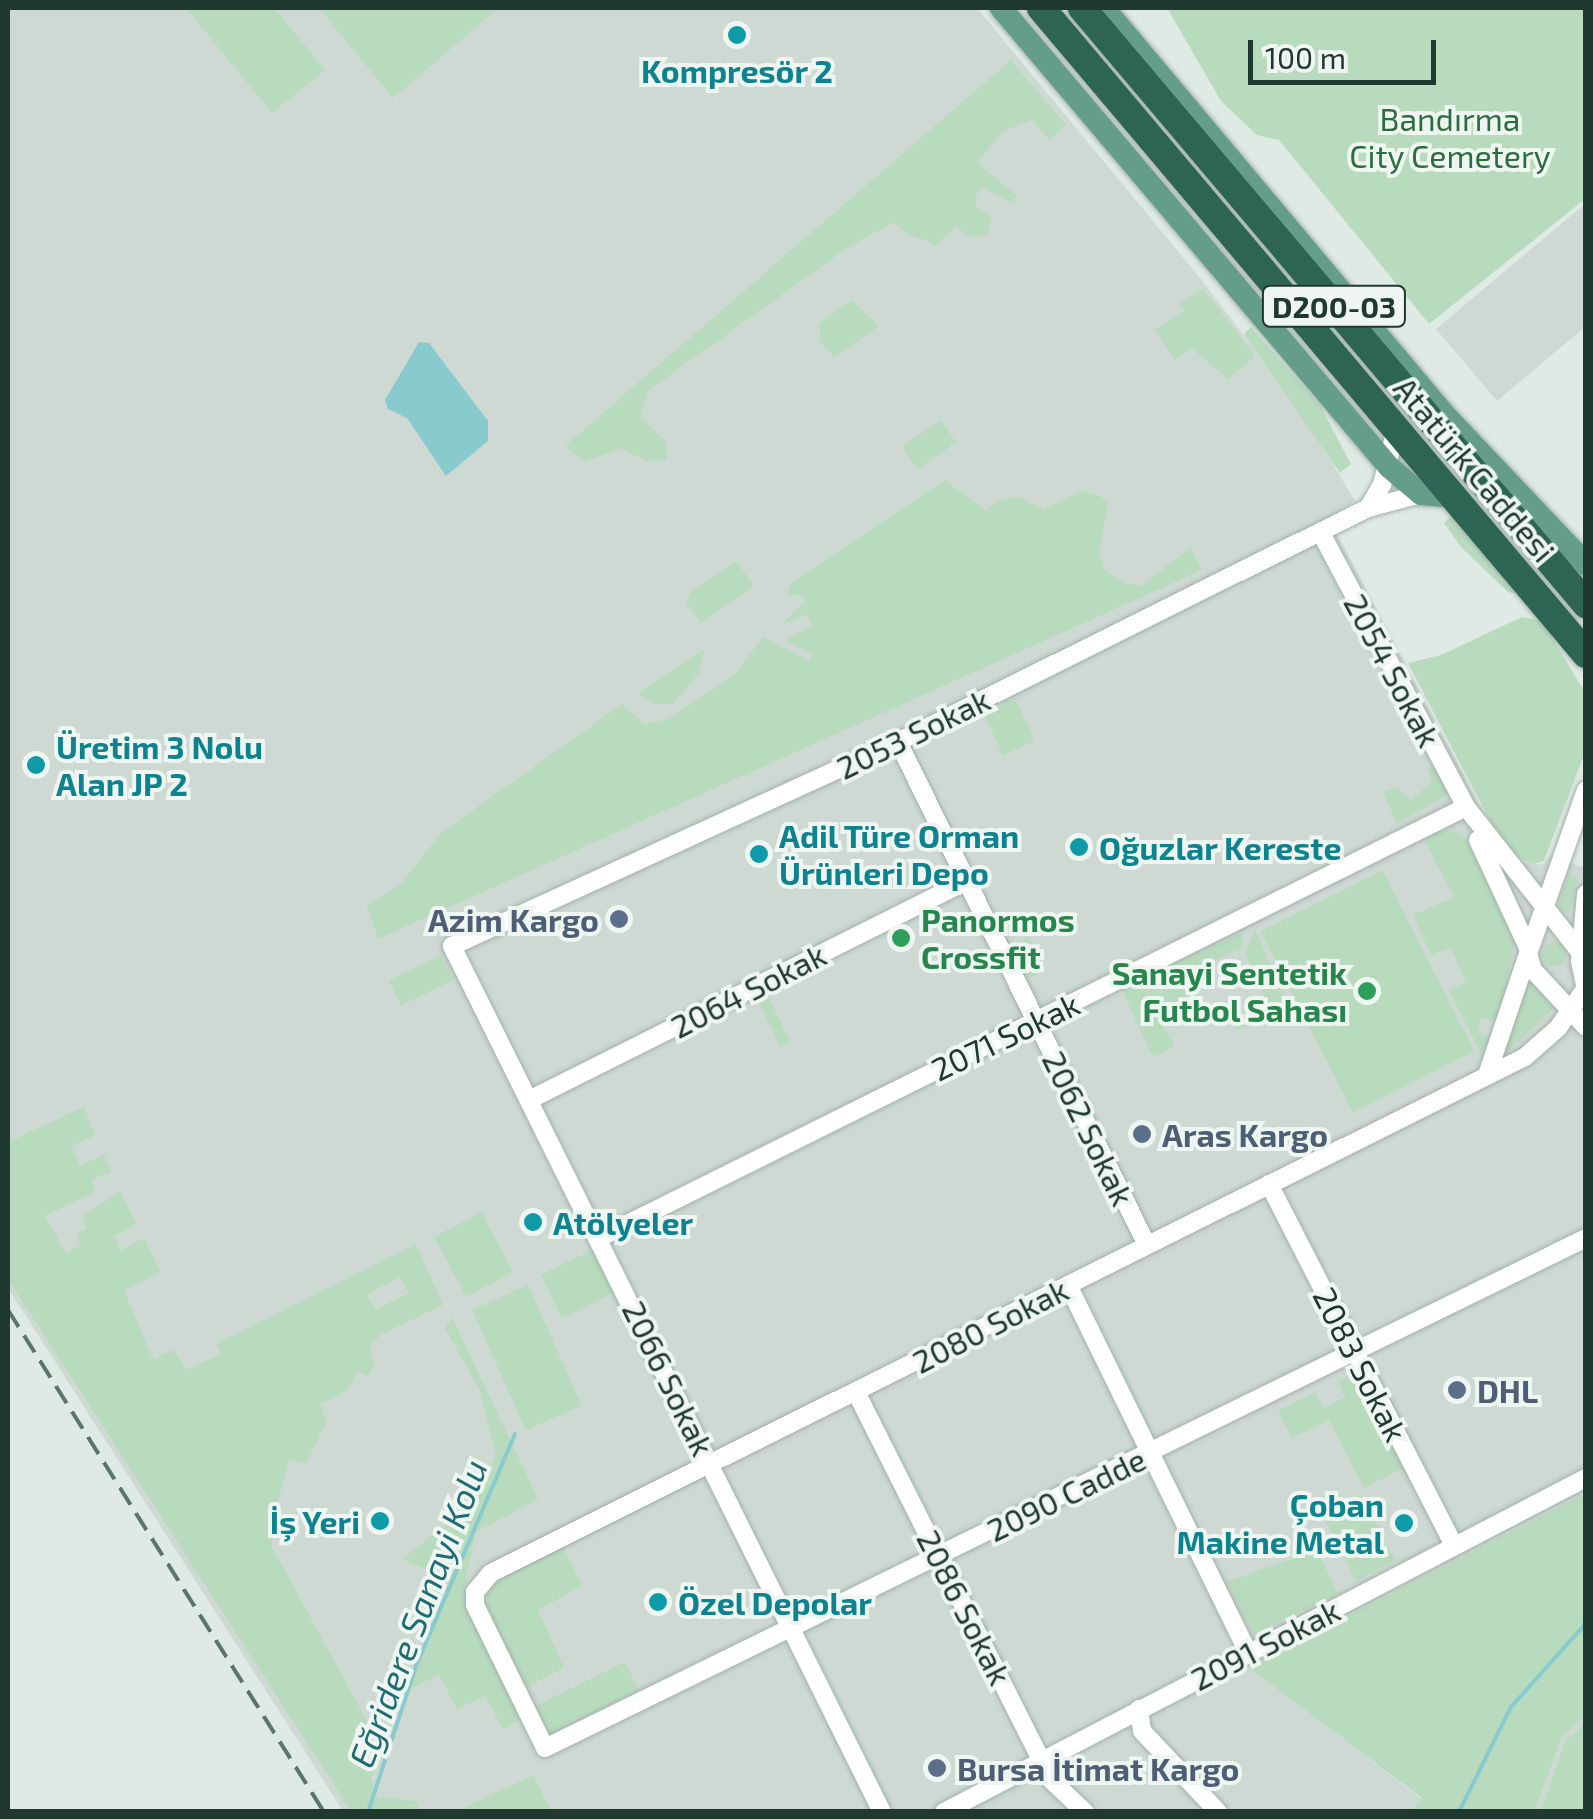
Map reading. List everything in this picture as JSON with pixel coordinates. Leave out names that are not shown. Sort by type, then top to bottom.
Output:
[{"type":"highway","name":"Atatürk Caddesi","points":[[1041,8],[1586,654]]},
{"type":"highway","name":"Atatürk Caddesi","points":[[1082,8],[1586,604]]},
{"type":"main road","points":[[1002,8],[1388,467],[1421,494],[1454,497]]},
{"type":"main road","name":"Atatürk Caddesi","points":[[1104,8],[1443,412],[1586,564]]},
{"type":"street","points":[[1368,508],[1388,467],[1396,428]]},
{"type":"street","name":"2053 Sokak","points":[[452,946],[898,742],[1368,508],[1421,494]]},
{"type":"street","name":"2054 Sokak","points":[[1321,533],[1466,807],[1531,947],[1538,976],[1586,1027]]},
{"type":"street","points":[[1565,630],[1586,671]]},
{"type":"street","name":"2062 Sokak","points":[[898,742],[1147,1245]]},
{"type":"street","points":[[1487,1075],[1586,790]]},
{"type":"street","name":"2054 Sokak","points":[[1466,807],[1567,932],[1580,957],[1585,989]]},
{"type":"street","name":"2071 Sokak","points":[[599,1238],[1466,807]]},
{"type":"street","points":[[1523,878],[1537,881],[1557,871]]},
{"type":"street","name":"2064 Sokak","points":[[530,1100],[967,881]]},
{"type":"street","points":[[1538,976],[1563,980],[1580,957],[1586,894]]},
{"type":"street","points":[[1531,947],[1550,929],[1567,932]]},
{"type":"street","name":"2066 Sokak","points":[[452,946],[794,1628],[882,1812]]},
{"type":"street","name":"2080 Sokak","points":[[545,1748],[475,1605],[481,1580],[1525,1057],[1571,1010],[1585,989]]},
{"type":"street","name":"2083 Sokak","points":[[1269,1184],[1454,1544]]},
{"type":"street","name":"2090 Cadde","points":[[545,1748],[1586,1238]]},
{"type":"street","points":[[1068,1286],[1248,1652]]},
{"type":"street","name":"2086 Sokak","points":[[856,1392],[1056,1787],[1085,1812]]},
{"type":"street","name":"2091 Sokak","points":[[944,1812],[1586,1478]]},
{"type":"street","points":[[1139,1709],[1142,1731],[1218,1812]]},
{"type":"shaded area","points":[[8,8],[977,8],[1200,278],[1297,405],[1355,501],[1329,519],[1492,828],[1514,859],[1542,865],[1550,855],[1585,868],[1585,1494],[1249,1667],[1422,1799],[1412,1811],[343,1811],[8,1288]]},
{"type":"shaded area","points":[[1585,204],[1585,327],[1497,401],[1436,329]]},
{"type":"shaded area","points":[[1585,1716],[1585,1811],[1535,1812],[1562,1737]]},
{"type":"green space","points":[[186,8],[274,8],[325,70],[272,113]]},
{"type":"green space","points":[[319,8],[498,8],[393,98]]},
{"type":"green space","name":"Bandırma City Cemetery","points":[[1167,8],[1585,8],[1585,199],[1429,324],[1279,140],[1257,135],[1221,101]]},
{"type":"green space","points":[[1011,60],[1066,125],[1050,140],[1032,120],[1001,132],[978,163],[1018,197],[1010,202],[983,188],[976,195],[976,207],[991,216],[988,234],[970,237],[955,227],[936,245],[907,234],[894,222],[847,248],[649,390],[640,417],[666,442],[667,460],[647,461],[620,448],[585,462],[570,451],[566,445]]},
{"type":"green space","points":[[1203,289],[1255,356],[1228,380],[1192,348],[1175,360],[1155,329],[1185,311],[1179,304]]},
{"type":"green space","points":[[852,300],[879,326],[834,357],[820,341],[820,323]]},
{"type":"green space","points":[[1251,327],[1321,407],[1351,464],[1340,473],[1244,334]]},
{"type":"green space","points":[[941,420],[956,442],[917,469],[902,446]]},
{"type":"green space","points":[[945,480],[986,511],[998,500],[1019,497],[1043,510],[1081,491],[1101,496],[1108,505],[1099,552],[1105,570],[1124,583],[1142,586],[1190,547],[1202,570],[378,939],[367,906],[401,884],[441,833],[622,704],[644,724],[669,719],[736,673],[763,637],[809,661],[812,655],[787,640],[812,625],[806,614],[780,626],[806,601],[803,595],[786,595],[791,583]]},
{"type":"green space","points":[[1455,513],[1525,596],[1508,592],[1461,547],[1444,523]]},
{"type":"green space","points":[[736,561],[754,586],[701,623],[686,602],[690,593]]},
{"type":"green space","points":[[1522,617],[1542,621],[1586,694],[1585,752],[1544,861],[1533,864],[1516,857],[1492,825],[1408,663],[1441,655]]},
{"type":"green space","points":[[704,649],[699,673],[673,704],[653,704],[638,693]]},
{"type":"green space","points":[[1015,698],[1035,741],[1003,755],[983,713]]},
{"type":"green space","points":[[1439,766],[1450,793],[1397,824],[1383,792],[1397,787],[1411,801],[1432,781],[1428,769]]},
{"type":"green space","points":[[1446,830],[1461,834],[1478,857],[1515,934],[1500,1022],[1480,1018],[1478,1031],[1491,1039],[1481,1053],[1449,990],[1466,982],[1450,947],[1431,955],[1413,915],[1454,897],[1424,839]]},
{"type":"green space","name":"Sanayi Sentetik Futbol Sahası","points":[[1382,870],[1474,1051],[1353,1113],[1261,932]]},
{"type":"green space","points":[[1569,875],[1578,879],[1569,914],[1558,907]]},
{"type":"green space","points":[[1255,930],[1273,970],[1260,976],[1265,986],[1278,981],[1289,1007],[1237,1030],[1234,1022],[1269,1007],[1245,953]]},
{"type":"green space","points":[[1243,932],[1242,949],[1188,971],[1196,986],[1212,979],[1214,985],[1153,1013],[1175,1046],[1153,1057],[1121,988]]},
{"type":"green space","points":[[1029,937],[1045,970],[1029,978],[1013,945]]},
{"type":"green space","points":[[1554,942],[1566,954],[1554,966],[1542,954]]},
{"type":"green space","points":[[441,955],[453,980],[401,1006],[389,980]]},
{"type":"green space","points":[[1529,979],[1555,1007],[1503,1057]]},
{"type":"green space","points":[[765,990],[790,1041],[780,1046],[755,995]]},
{"type":"green space","points":[[84,1107],[95,1135],[71,1147],[80,1165],[104,1155],[111,1172],[92,1179],[95,1192],[45,1216],[66,1253],[81,1245],[77,1233],[87,1228],[82,1217],[120,1191],[136,1224],[114,1236],[120,1251],[144,1238],[161,1272],[124,1291],[153,1359],[174,1350],[186,1370],[221,1354],[216,1344],[416,1244],[443,1305],[380,1335],[370,1347],[374,1364],[368,1376],[357,1371],[349,1389],[320,1404],[327,1422],[306,1463],[289,1460],[271,1528],[272,1547],[367,1721],[391,1739],[371,1777],[376,1797],[416,1801],[420,1811],[351,1811],[8,1279],[8,1142]],"holes":[[[400,1277],[409,1293],[375,1310],[367,1294]]]},
{"type":"green space","points":[[481,1212],[513,1272],[466,1297],[434,1237]]},
{"type":"green space","points":[[594,1249],[615,1292],[562,1318],[541,1275]]},
{"type":"green space","points":[[528,1285],[582,1406],[526,1430],[472,1310]]},
{"type":"green space","points":[[452,1317],[538,1499],[476,1532],[466,1578],[469,1604],[520,1720],[503,1729],[485,1696],[457,1709],[439,1675],[406,1691],[435,1614],[438,1582],[433,1572],[402,1559],[471,1505],[496,1455],[480,1391],[445,1328]]},
{"type":"green space","points":[[1354,1373],[1403,1468],[1364,1488],[1329,1420],[1292,1438],[1278,1411],[1315,1392],[1324,1408],[1345,1397],[1338,1381]]},
{"type":"green space","points":[[1361,1494],[1395,1561],[1356,1581],[1322,1514]]},
{"type":"green space","points":[[1585,1494],[1585,1716],[1562,1737],[1535,1811],[1412,1811],[1422,1798],[1248,1667]]},
{"type":"green space","points":[[563,1547],[582,1586],[538,1610],[564,1668],[524,1688],[483,1606],[486,1586]]},
{"type":"green space","points":[[1317,1550],[1338,1594],[1253,1635],[1227,1582]]},
{"type":"green space","points":[[625,1662],[640,1693],[545,1739],[530,1708]]},
{"type":"green space","points":[[1585,1724],[1585,1811],[1541,1811],[1566,1740]]},
{"type":"green space","points":[[533,1775],[551,1811],[458,1811]]},
{"type":"water","points":[[419,342],[429,343],[488,421],[488,441],[446,476],[407,418],[388,409],[385,400]]},
{"type":"waterway","name":"Eğridere Sanayi Kolu","points":[[368,1812],[416,1666],[515,1434]]},
{"type":"waterway","points":[[1459,1812],[1511,1707],[1586,1623]]},
{"type":"railway","points":[[8,1310],[324,1812]]},
{"type":"place","name":"Kompresör 2","points":[[737,35]]},
{"type":"place","name":"Üretim 3 Nolu Alan JP 2","points":[[36,765]]},
{"type":"place","name":"Oğuzlar Kereste","points":[[1079,847]]},
{"type":"place","name":"Adil Türe Orman Ürünleri Depo","points":[[759,854]]},
{"type":"place","name":"Azim Kargo","points":[[619,919]]},
{"type":"place","name":"Panormos Crossfit","points":[[901,938]]},
{"type":"place","name":"Sanayi Sentetik Futbol Sahası","points":[[1367,991]]},
{"type":"place","name":"Aras Kargo","points":[[1142,1134]]},
{"type":"place","name":"Atölyeler","points":[[533,1222]]},
{"type":"place","name":"DHL","points":[[1457,1390]]},
{"type":"place","name":"İş Yeri","points":[[380,1521]]},
{"type":"place","name":"Çoban Makine Metal","points":[[1404,1523]]},
{"type":"place","name":"Özel Depolar","points":[[658,1602]]},
{"type":"place","name":"Bursa İtimat Kargo","points":[[937,1768]]}]
